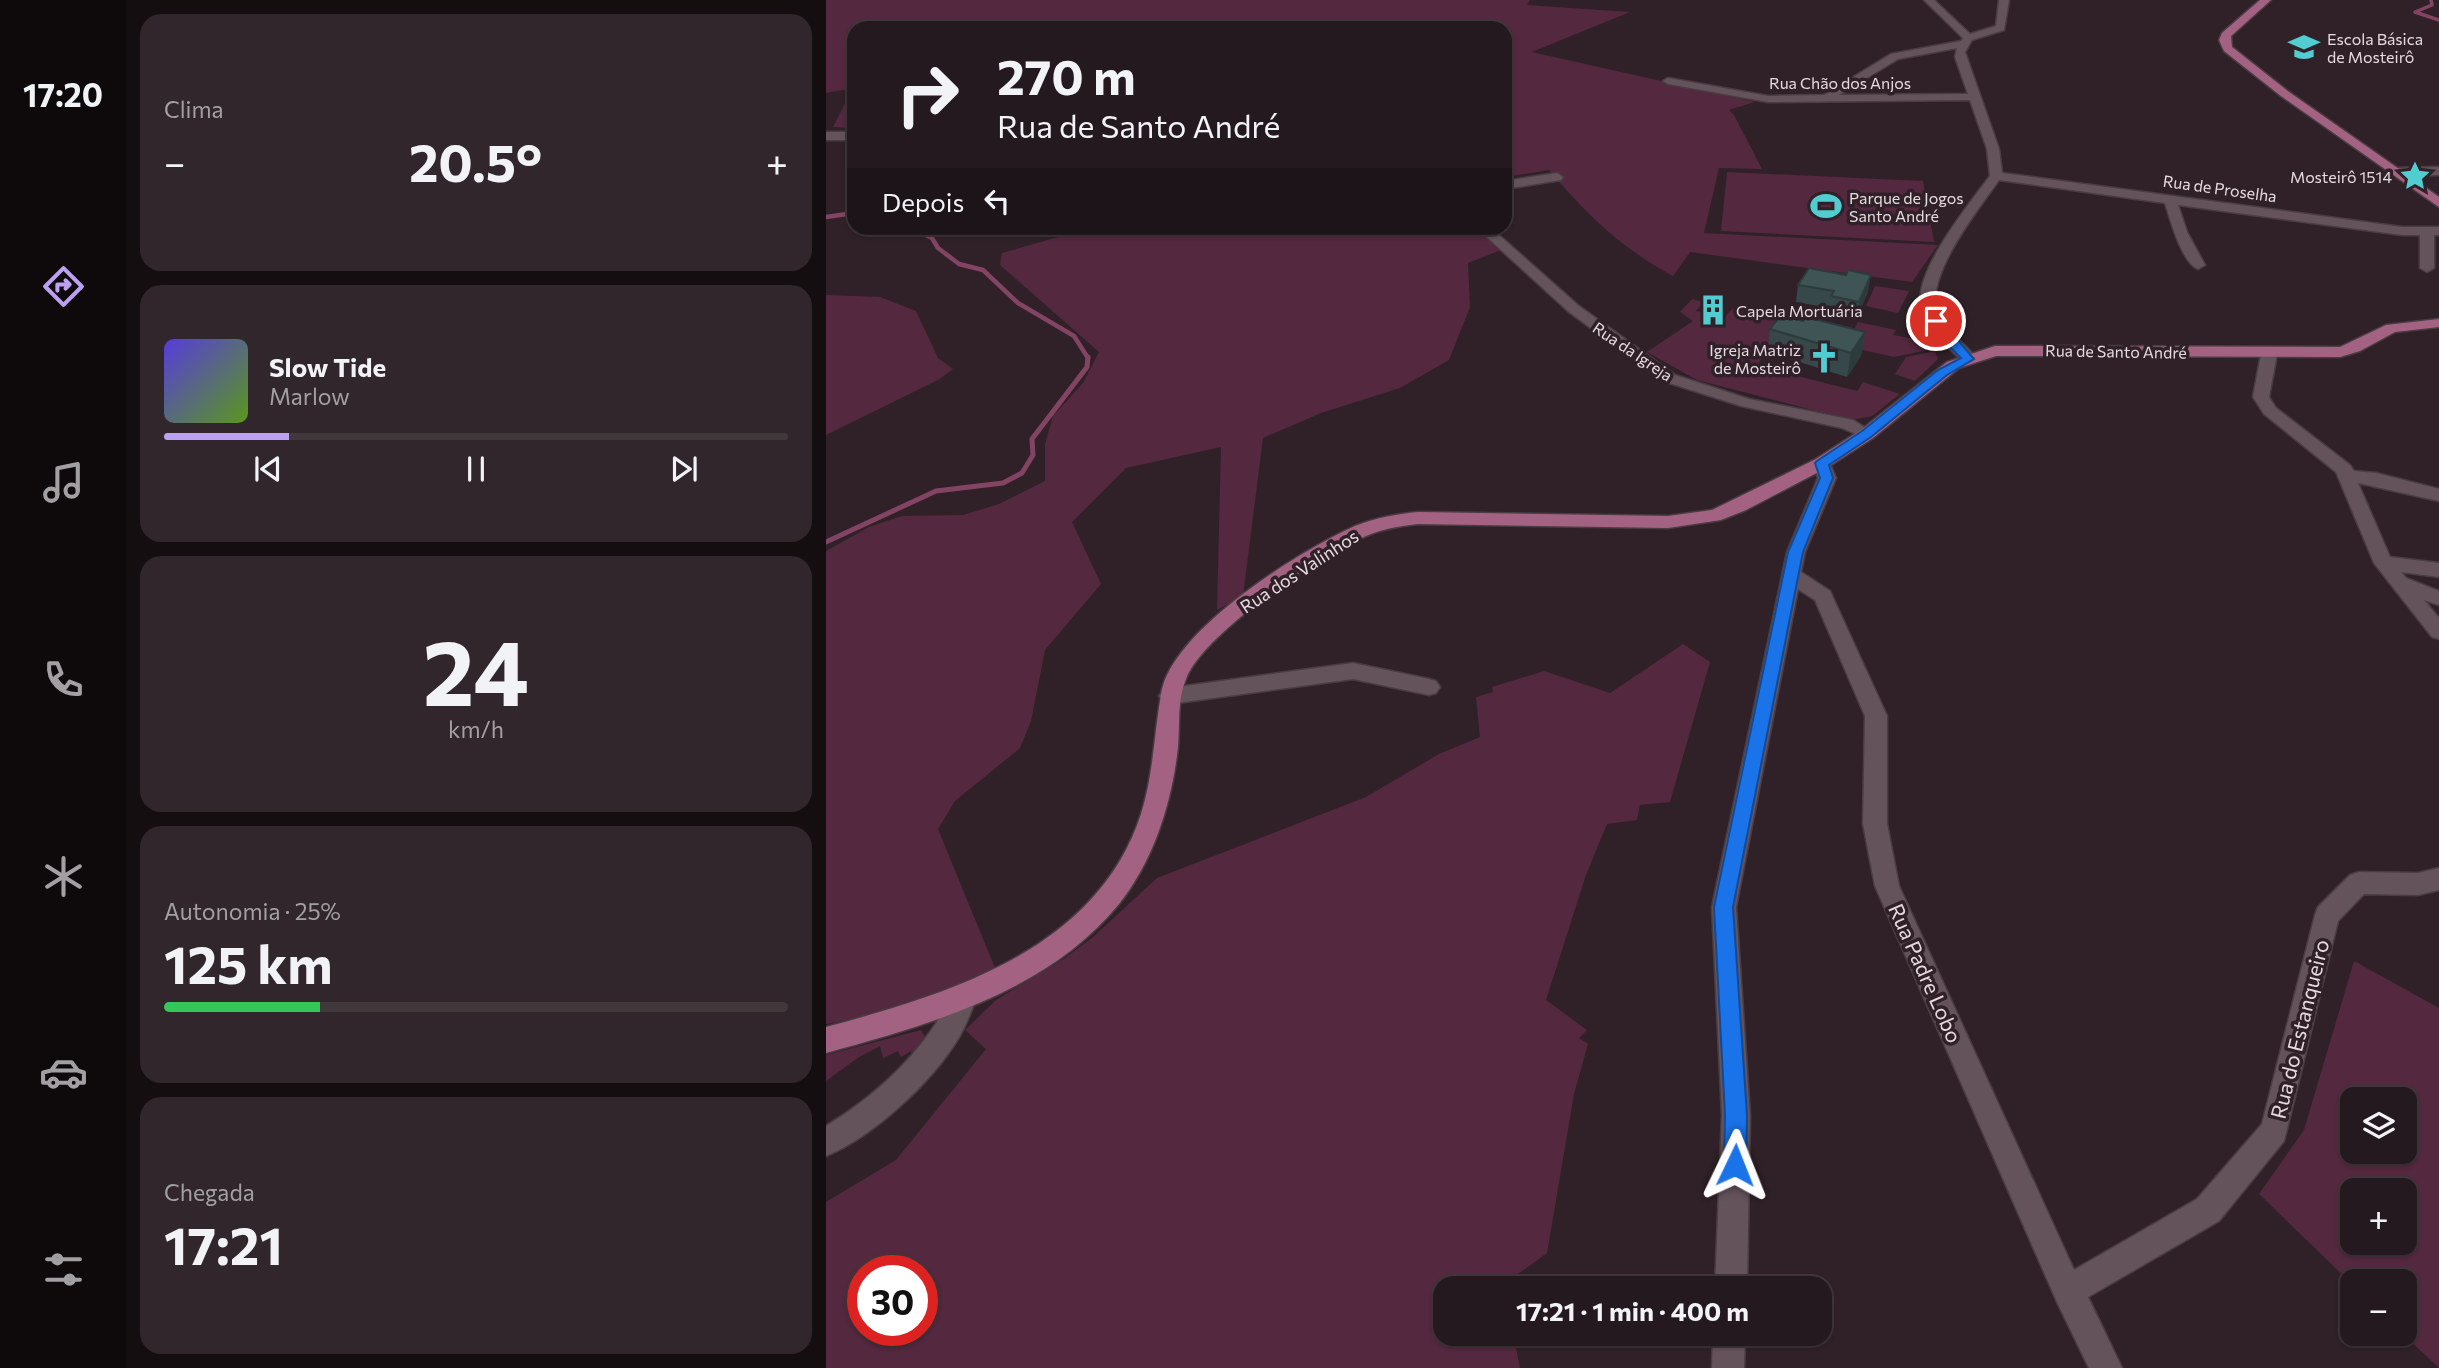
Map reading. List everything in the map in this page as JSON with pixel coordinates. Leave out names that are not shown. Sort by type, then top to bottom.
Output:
[{"type":"main road","points":[[2266,0],[2226,35],[2224,40],[2228,49],[2285,94],[2439,203]]},
{"type":"main road","name":"Rua de Santo André","points":[[1822,463],[1867,434],[1942,373],[1968,359],[2005,350],[2269,354],[2340,352],[2355,348],[2391,328],[2439,323]]},
{"type":"main road","name":"Rua dos Valinhos","points":[[826,1040],[963,999],[1027,965],[1074,932],[1108,898],[1136,858],[1150,828],[1159,797],[1170,696],[1178,669],[1204,637],[1240,608],[1341,541],[1372,527],[1418,518],[1668,522],[1698,520],[1740,506],[1822,463]]},
{"type":"street","points":[[1929,0],[1966,41]]},
{"type":"street","points":[[1823,100],[1895,56],[1966,41],[2001,27],[2004,0]]},
{"type":"street","points":[[1966,41],[1960,57],[1972,97],[1997,160],[1996,176],[1937,267],[1927,297],[1929,310],[1938,324],[1968,359]]},
{"type":"street","name":"Rua Chão dos Anjos","points":[[1668,81],[1768,99],[1972,97]]},
{"type":"street","points":[[826,136],[847,136]]},
{"type":"street","points":[[2395,172],[2439,172]]},
{"type":"street","points":[[2422,190],[2439,172]]},
{"type":"street","name":"Rua de Proselha","points":[[1996,176],[2402,231],[2433,231]]},
{"type":"street","points":[[1512,184],[1557,177]]},
{"type":"street","points":[[2171,198],[2180,232],[2198,265]]},
{"type":"street","points":[[2427,268],[2433,231]]},
{"type":"street","name":"Rua da Igreja","points":[[1492,235],[1574,309],[1670,377],[1700,390],[1847,424],[1867,434]]},
{"type":"street","points":[[2269,354],[2261,397],[2270,411],[2344,469],[2383,562],[2439,632]]},
{"type":"street","name":"Rua da Igreja","points":[[1812,417],[1849,447]]},
{"type":"street","points":[[1731,1276],[1736,1115],[1724,907],[1796,552],[1827,478],[1822,463]]},
{"type":"street","points":[[2347,476],[2376,479],[2439,495]]},
{"type":"street","points":[[2383,562],[2439,570]]},
{"type":"street","name":"Rua Padre Lobo","points":[[1792,575],[1823,596],[1876,716],[1875,824],[1887,886],[2068,1291],[2106,1368]]},
{"type":"street","points":[[2397,582],[2439,598]]},
{"type":"street","points":[[1170,696],[1353,671],[1429,687]]},
{"type":"street","name":"Rua do Estanqueiro","points":[[2068,1291],[2208,1210],[2274,1131],[2327,915],[2359,883],[2418,884],[2439,879]]},
{"type":"street","points":[[826,1142],[854,1125],[912,1071],[950,1029],[963,999]]},
{"type":"street","points":[[1728,1368],[1729,1346]]},
{"type":"shaded area","points":[[826,0],[1530,0],[1527,5],[1630,12],[1532,52],[1755,102],[1729,110],[1762,169],[1719,168],[1704,233],[1938,245],[1912,282],[1690,252],[1673,276],[1621,242],[1577,202],[1549,170],[1512,176],[1512,21],[847,21],[847,89],[826,93]]},
{"type":"shaded area","points":[[847,100],[847,128],[833,127]]},
{"type":"shaded area","name":"Parque de Jogos Santo André","points":[[1727,172],[1923,181],[1934,242],[1721,231]]},
{"type":"shaded area","points":[[1065,235],[1488,235],[1504,249],[1468,263],[1470,307],[1449,360],[1400,388],[1321,413],[1263,438],[1243,596],[1217,610],[1221,447],[1126,468],[1072,522],[1101,584],[1045,650],[1031,721],[1020,748],[955,801],[938,829],[995,968],[991,976],[870,1016],[826,1024],[826,551],[869,527],[902,516],[963,515],[999,504],[1045,481],[1045,444],[1053,416],[1083,383],[1099,352],[1000,265],[1002,253]]},
{"type":"shaded area","points":[[1875,286],[1909,291],[1898,313],[1866,306]]},
{"type":"shaded area","points":[[826,295],[880,297],[916,311],[938,358],[953,369],[938,380],[826,435]]},
{"type":"shaded area","points":[[1692,299],[1704,302],[1696,311],[1724,318],[1732,309],[1853,331],[1858,322],[1896,330],[1893,335],[1919,340],[1933,349],[1894,357],[1778,331],[1757,366],[1857,391],[1863,382],[1900,394],[1872,416],[1852,420],[1697,380],[1647,352],[1693,321],[1680,312]]},
{"type":"shaded area","points":[[1935,351],[1938,359],[1915,381],[1895,374],[1906,357]]},
{"type":"shaded area","points":[[1683,644],[1710,662],[1670,802],[1640,805],[1637,820],[1607,824],[1586,875],[1546,1000],[1587,1030],[1579,1038],[1588,1044],[1574,1094],[1547,1253],[1515,1276],[1433,1276],[1433,1346],[1515,1346],[1520,1368],[826,1368],[826,1202],[896,1160],[986,1049],[965,1030],[996,1000],[1065,958],[1093,937],[1157,878],[1366,797],[1439,754],[1480,737],[1476,697],[1493,692],[1492,687],[1544,671],[1610,693]]},
{"type":"shaded area","points":[[2354,961],[2439,1008],[2439,1368],[2416,1346],[2417,1269],[2340,1269],[2340,1272],[2259,1194],[2304,1130]]},
{"type":"shaded area","points":[[921,1030],[927,1041],[913,1060],[911,1051],[901,1057],[898,1051],[883,1058],[880,1046],[859,1057],[826,1081],[826,1055]]},
{"type":"building","points":[[1809,268],[1846,275],[1848,270],[1871,275],[1859,302],[1831,296],[1834,291],[1798,285]]},
{"type":"building","points":[[1781,315],[1803,321],[1806,317],[1865,332],[1851,353],[1770,329]]},
{"type":"waterway","points":[[2431,0],[2432,5],[2415,12],[2439,20]]},
{"type":"waterway","points":[[826,217],[847,214]]},
{"type":"waterway","points":[[926,235],[959,264],[983,270],[1018,303],[1074,336],[1088,358]]},
{"type":"waterway","points":[[826,542],[936,491],[1003,483],[1022,473],[1033,455],[1032,439],[1087,367],[1088,358]]},
{"type":"place","name":"Escola Básica de Mosteirô","points":[[2304,47]]},
{"type":"place","name":"Mosteirô 1514","points":[[2415,176]]},
{"type":"place","name":"Parque de Jogos Santo André","points":[[1826,206]]},
{"type":"place","name":"Capela Mortuária","points":[[1713,310]]},
{"type":"place","name":"Igreja Matriz de Mosteirô","points":[[1824,358]]},
{"type":"route","points":[[1735,1165],[1736,1115],[1724,907],[1796,552],[1827,478],[1822,463],[1867,434],[1953,365],[1968,359],[1950,341],[1936,321]]}]
